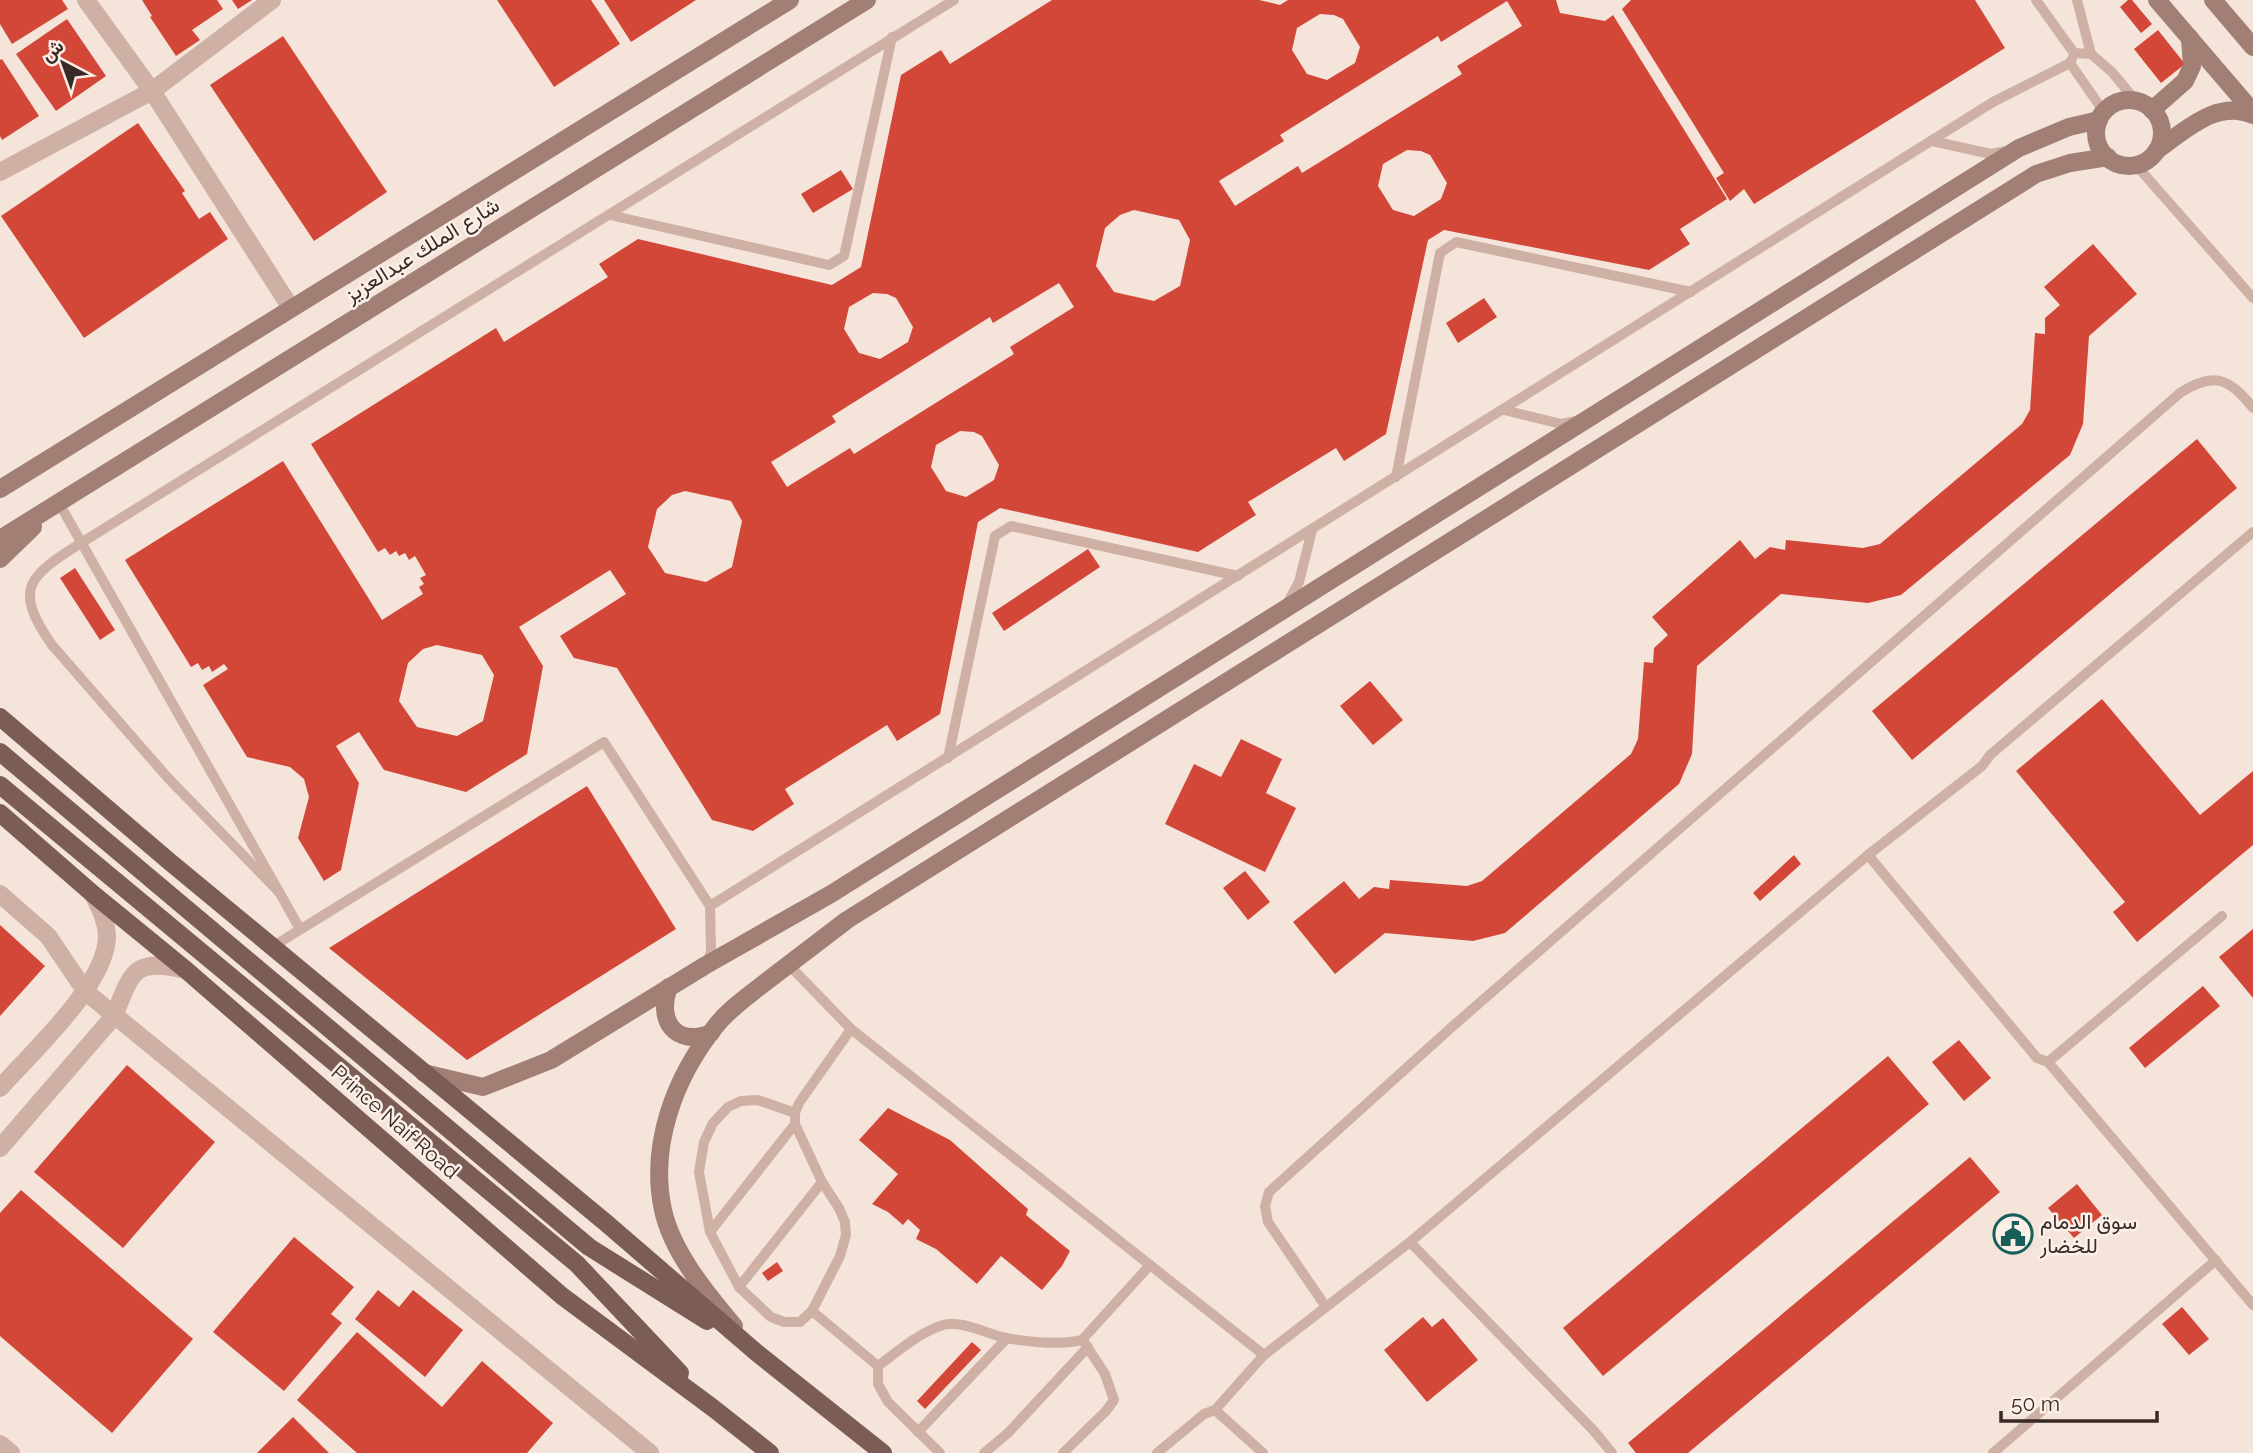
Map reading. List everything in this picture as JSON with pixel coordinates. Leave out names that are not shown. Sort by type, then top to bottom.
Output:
[{"type":"main road","points":[[0,717],[159,854],[605,1222],[757,1353],[883,1453]]},
{"type":"main road","points":[[0,734],[47,755]]},
{"type":"main road","points":[[0,752],[589,1247],[757,1353]]},
{"type":"main road","points":[[0,785],[577,1264],[713,1408]]},
{"type":"main road","name":"Prince Naif Road","points":[[1,813],[562,1296],[770,1453]]},
{"type":"street","points":[[86,0],[152,91],[291,308]]},
{"type":"street","points":[[0,172],[152,91],[272,0]]},
{"type":"street","name":"شارع الملك عبدالعزيز","points":[[0,489],[790,0]]},
{"type":"street","name":"شارع الملك عبدالعزيز","points":[[0,539],[867,0]]},
{"type":"street","points":[[2157,0],[2253,114]]},
{"type":"street","points":[[2213,0],[2253,47]]},
{"type":"street","points":[[2152,110],[2185,81],[2192,66],[2190,38]]},
{"type":"street","points":[[2157,150],[2162,138],[2161,125],[2152,110],[2135,100],[2122,100],[2110,106],[2102,116],[2097,127],[2097,140],[2108,157],[2124,165],[2136,165],[2148,160],[2157,150],[2223,109],[2253,114]]},
{"type":"street","points":[[424,1073],[483,1087],[551,1060],[706,965],[831,894],[2019,148],[2102,116]]},
{"type":"street","points":[[757,1353],[705,1293],[681,1255],[663,1212],[659,1175],[660,1140],[684,1074],[715,1026],[743,1000],[871,905],[2036,174],[2070,163],[2108,157]]},
{"type":"street","points":[[0,559],[59,503]]},
{"type":"street","points":[[0,894],[48,936],[86,992],[650,1453]]},
{"type":"street","points":[[0,1088],[86,992],[107,938],[106,920],[93,894]]},
{"type":"street","points":[[0,1148],[114,1016],[121,992],[130,978],[141,969],[153,965],[186,970]]},
{"type":"street","points":[[669,987],[664,1012],[670,1027],[682,1035],[697,1038],[711,1033]]},
{"type":"street","points":[[0,1444],[11,1453]]},
{"type":"lane","points":[[279,892],[168,778],[52,645],[35,621],[30,602],[32,581],[47,564],[81,542],[954,0]]},
{"type":"lane","points":[[2036,0],[2072,58],[2102,116]]},
{"type":"lane","points":[[2077,0],[2091,54],[2112,72],[2135,100]]},
{"type":"lane","points":[[610,215],[829,265],[844,256],[892,37]]},
{"type":"lane","points":[[710,906],[1993,102],[2072,58],[2091,54]]},
{"type":"lane","points":[[1932,141],[1991,154],[2019,148]]},
{"type":"lane","points":[[2136,165],[2253,298]]},
{"type":"lane","points":[[1396,477],[1440,253],[1456,242],[1691,292]]},
{"type":"lane","points":[[1326,1307],[1268,1222],[1265,1206],[1269,1192],[1453,1026],[2180,393],[2198,382],[2218,379],[2237,388],[2253,408]]},
{"type":"lane","points":[[1504,410],[1561,424],[1589,418]]},
{"type":"lane","points":[[59,503],[300,929]]},
{"type":"lane","points":[[948,758],[995,536],[1011,526],[1238,576]]},
{"type":"lane","points":[[1284,609],[1299,582],[1312,530]]},
{"type":"lane","points":[[1157,1453],[1204,1415],[1215,1410],[1264,1355],[1410,1242],[1868,855],[1982,766],[1990,755],[2253,532]]},
{"type":"lane","points":[[1289,544],[1306,561]]},
{"type":"lane","points":[[272,947],[604,742],[710,906],[711,952],[706,965]]},
{"type":"lane","points":[[1868,855],[2037,1058],[2048,1062],[2253,1304]]},
{"type":"lane","points":[[2048,1062],[2222,916]]},
{"type":"lane","points":[[788,964],[850,1029],[1264,1355]]},
{"type":"lane","points":[[710,1232],[795,1119],[799,1103],[850,1029]]},
{"type":"lane","points":[[758,1100],[795,1119],[822,1182],[839,1208],[845,1222],[846,1236],[840,1256],[812,1311],[800,1322],[784,1322],[771,1317],[739,1287],[710,1232],[699,1172],[704,1142],[713,1124],[728,1107],[741,1101],[758,1100]]},
{"type":"lane","points":[[739,1287],[822,1182]]},
{"type":"lane","points":[[1410,1242],[1594,1431],[1612,1453]]},
{"type":"lane","points":[[1993,1453],[2216,1260]]},
{"type":"lane","points":[[984,1453],[1008,1433],[1150,1265]]},
{"type":"lane","points":[[812,1311],[878,1366]]},
{"type":"lane","points":[[878,1366],[927,1332],[943,1325],[957,1324],[1007,1338],[1085,1343]]},
{"type":"lane","points":[[918,1432],[1007,1338]]},
{"type":"lane","points":[[1063,1453],[1114,1400],[1105,1374],[1085,1343]]},
{"type":"lane","points":[[878,1366],[878,1384],[888,1402],[940,1453]]},
{"type":"lane","points":[[1215,1410],[1263,1453]]},
{"type":"building","points":[[0,0],[62,0],[68,9],[12,44],[0,24]]},
{"type":"building","points":[[142,0],[217,0],[223,9],[192,30],[200,40],[176,56]]},
{"type":"building","points":[[232,0],[252,0],[238,9]]},
{"type":"building","points":[[497,0],[591,0],[620,44],[554,87]]},
{"type":"building","points":[[604,0],[696,0],[631,42]]},
{"type":"building","points":[[1052,0],[1259,0],[1280,5],[1288,0],[1556,0],[1560,13],[1605,21],[1613,15],[1727,199],[1680,229],[1690,244],[1649,270],[1444,230],[1428,240],[1386,434],[1344,461],[1336,448],[1248,502],[1256,515],[1198,552],[1000,508],[978,522],[940,714],[897,741],[887,725],[785,789],[794,804],[753,831],[712,820],[617,668],[574,658],[560,636],[626,594],[610,570],[519,627],[543,666],[527,754],[466,792],[384,770],[359,732],[336,746],[359,783],[341,870],[324,881],[298,838],[309,797],[304,779],[290,767],[247,757],[203,685],[228,669],[224,664],[212,672],[209,666],[202,670],[198,663],[191,667],[125,560],[283,461],[382,620],[423,594],[419,587],[424,584],[420,578],[426,575],[415,556],[409,560],[405,553],[399,556],[396,551],[390,555],[385,548],[378,552],[311,444],[496,328],[504,342],[608,277],[599,264],[638,239],[832,285],[861,267],[901,75],[941,50],[950,64]],"holes":[[[1507,1],[1522,26],[1457,66],[1462,74],[1302,173],[1298,166],[1235,206],[1219,181],[1284,141],[1280,135],[1438,36],[1441,42]],[[1320,14],[1343,19],[1360,47],[1355,63],[1327,80],[1307,74],[1292,50],[1297,28]],[[1407,150],[1430,155],[1447,183],[1441,199],[1414,216],[1393,210],[1378,186],[1383,164]],[[1134,210],[1179,220],[1190,240],[1180,286],[1154,301],[1114,292],[1096,266],[1105,228],[1120,215]],[[1059,283],[1074,307],[1010,347],[1014,354],[854,454],[850,448],[787,487],[771,462],[836,422],[832,416],[990,317],[993,323]],[[873,293],[896,298],[913,327],[908,342],[880,359],[859,353],[844,329],[849,307]],[[960,431],[974,432],[982,436],[999,465],[994,480],[966,497],[946,491],[931,467],[936,445]],[[685,491],[731,501],[742,521],[732,567],[706,582],[665,573],[648,547],[657,509],[672,495]],[[437,645],[482,655],[494,675],[483,721],[457,736],[417,727],[399,701],[408,663],[423,649]]]},
{"type":"building","points":[[1631,0],[1975,0],[2005,48],[1754,204],[1744,189],[1730,201],[1716,178],[1724,173],[1622,9]]},
{"type":"building","points":[[2132,0],[2152,24],[2141,33],[2120,7]]},
{"type":"building","points":[[67,19],[106,76],[56,111],[16,54]]},
{"type":"building","points":[[2158,30],[2185,64],[2161,83],[2134,49]]},
{"type":"building","points":[[283,36],[387,192],[314,241],[210,85]]},
{"type":"building","points":[[2,59],[39,116],[2,140],[0,60]]},
{"type":"building","points":[[138,123],[185,191],[182,193],[199,219],[210,212],[228,239],[84,338],[1,216]]},
{"type":"building","points":[[841,170],[853,189],[813,213],[801,194]]},
{"type":"building","points":[[2093,244],[2137,294],[2089,336],[2083,424],[2070,455],[1901,595],[1868,603],[1781,594],[1697,666],[1692,754],[1679,784],[1505,933],[1473,941],[1385,933],[1335,974],[1293,922],[1344,881],[1359,899],[1374,887],[1389,889],[1390,880],[1467,886],[1482,881],[1631,754],[1638,739],[1644,662],[1653,663],[1654,648],[1668,635],[1652,617],[1740,540],[1755,559],[1770,547],[1785,550],[1786,540],[1863,548],[1880,544],[2022,424],[2030,410],[2035,333],[2045,334],[2045,318],[2060,305],[2044,287]]},
{"type":"building","points":[[1484,298],[1497,317],[1458,343],[1446,323]]},
{"type":"building","points":[[2197,439],[2237,488],[1912,760],[1872,711]]},
{"type":"building","points":[[1088,549],[1100,567],[1004,631],[992,613]]},
{"type":"building","points":[[75,568],[115,630],[100,640],[60,578]]},
{"type":"building","points":[[1370,681],[1403,720],[1373,745],[1340,706]]},
{"type":"building","points":[[2102,699],[2200,815],[2253,771],[2253,845],[2137,942],[2113,912],[2125,902],[2016,771]]},
{"type":"building","points":[[1241,739],[1282,759],[1266,793],[1296,808],[1265,872],[1165,824],[1194,764],[1221,777]]},
{"type":"building","points":[[587,786],[676,929],[467,1060],[329,948]]},
{"type":"building","points":[[1794,855],[1801,864],[1760,901],[1753,893]]},
{"type":"building","points":[[1245,871],[1270,902],[1248,920],[1223,888]]},
{"type":"building","points":[[0,925],[45,966],[0,1016]]},
{"type":"building","points":[[2253,929],[2253,998],[2219,957]]},
{"type":"building","points":[[2203,986],[2220,1006],[2145,1068],[2129,1048]]},
{"type":"building","points":[[1959,1040],[1991,1078],[1964,1101],[1932,1062]]},
{"type":"building","points":[[1888,1056],[1929,1104],[1603,1376],[1563,1328]]},
{"type":"building","points":[[127,1065],[215,1142],[123,1248],[34,1172]]},
{"type":"building","points":[[888,1108],[950,1140],[1028,1209],[1026,1215],[1070,1251],[1062,1266],[1042,1290],[1001,1256],[977,1284],[936,1249],[916,1239],[920,1230],[908,1219],[903,1225],[888,1212],[872,1204],[898,1174],[859,1140]]},
{"type":"building","points":[[1970,1157],[2000,1192],[1688,1453],[1636,1453],[1628,1443]]},
{"type":"building","points":[[2077,1184],[2102,1215],[2074,1238],[2048,1208]]},
{"type":"building","points":[[21,1190],[193,1339],[112,1433],[0,1336],[0,1213]]},
{"type":"building","points":[[294,1237],[354,1287],[331,1314],[342,1323],[284,1391],[213,1332]]},
{"type":"building","points":[[777,1262],[783,1271],[768,1281],[762,1273]]},
{"type":"building","points":[[378,1290],[399,1307],[413,1290],[463,1330],[425,1377],[355,1319]]},
{"type":"building","points":[[2182,1307],[2209,1339],[2189,1355],[2162,1324]]},
{"type":"building","points":[[1423,1317],[1432,1327],[1443,1318],[1478,1360],[1427,1402],[1384,1350]]},
{"type":"building","points":[[357,1332],[442,1407],[482,1361],[553,1423],[527,1453],[357,1453],[297,1400]]},
{"type":"building","points":[[972,1342],[981,1350],[925,1409],[917,1401]]},
{"type":"building","points":[[293,1417],[329,1453],[257,1453]]},
{"type":"place","name":"سوق الدمام للخضار","points":[[2013,1234]]}]
